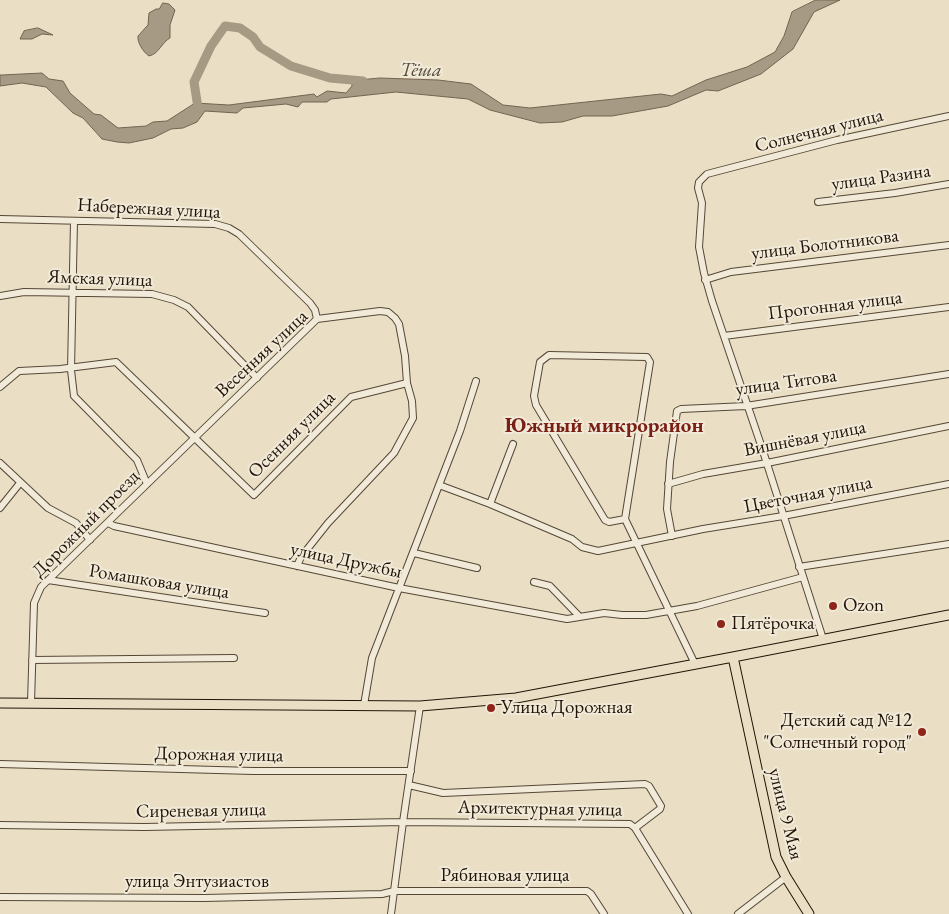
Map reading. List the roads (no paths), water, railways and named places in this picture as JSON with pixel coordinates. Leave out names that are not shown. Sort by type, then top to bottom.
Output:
[{"type":"main road","points":[[0,703],[420,706],[516,698],[949,615]]},
{"type":"main road","name":"улица 9 Мая","points":[[734,657],[773,846],[778,862],[809,914]]},
{"type":"street","name":"Солнечная улица","points":[[705,280],[699,247],[702,203],[698,188],[699,182],[707,174],[837,140],[949,116]]},
{"type":"street","name":"улица Разина","points":[[818,202],[895,193],[949,184]]},
{"type":"street","name":"Набережная улица","points":[[0,219],[215,224],[229,228],[239,234],[310,303],[315,310],[317,319]]},
{"type":"street","points":[[74,221],[71,368],[74,396],[137,460],[148,484]]},
{"type":"street","name":"улица Болотникова","points":[[705,280],[731,272],[949,245]]},
{"type":"street","points":[[705,280],[746,406],[767,463],[823,639]]},
{"type":"street","name":"Ямская улица","points":[[0,296],[24,292],[152,294],[174,300],[188,307],[257,378]]},
{"type":"street","name":"Прогонная улица","points":[[724,336],[949,307]]},
{"type":"street","name":"Весенняя улица","points":[[194,438],[317,319],[380,311],[388,312],[399,324],[405,356],[407,383]]},
{"type":"street","points":[[625,519],[609,522],[605,520],[536,405],[534,396],[540,362],[548,355],[647,356],[649,358],[650,362],[625,519],[695,664]]},
{"type":"street","points":[[0,387],[19,371],[71,368],[115,362],[194,438]]},
{"type":"street","name":"улица Титова","points":[[668,484],[677,411],[746,406],[949,374]]},
{"type":"street","points":[[364,705],[372,658],[460,431],[476,381]]},
{"type":"street","points":[[297,566],[301,557],[328,523],[394,453],[413,418],[412,400],[407,383]]},
{"type":"street","name":"Осенняя улица","points":[[194,438],[255,494],[351,397],[407,383]]},
{"type":"street","name":"Вишнёвая улица","points":[[668,484],[703,474],[949,426]]},
{"type":"street","name":"Дорожный проезд","points":[[30,703],[34,604],[41,587],[194,438]]},
{"type":"street","points":[[490,504],[513,444]]},
{"type":"street","points":[[0,463],[48,508],[76,523],[90,540]]},
{"type":"street","points":[[0,508],[20,482]]},
{"type":"street","points":[[668,484],[666,509],[672,536]]},
{"type":"street","name":"Цветочная улица","points":[[439,486],[490,504],[572,540],[582,547],[598,552],[703,529],[783,516],[949,484]]},
{"type":"street","name":"улица Дружбы","points":[[108,523],[114,526],[399,588],[567,619],[604,613],[646,615],[670,611],[697,606],[803,577]]},
{"type":"street","points":[[799,567],[949,544]]},
{"type":"street","points":[[414,552],[477,568]]},
{"type":"street","name":"Ромашковая улица","points":[[48,580],[265,613]]},
{"type":"street","points":[[534,582],[550,586],[580,616]]},
{"type":"street","points":[[32,660],[234,658]]},
{"type":"street","points":[[391,914],[420,706]]},
{"type":"street","name":"Дорожная улица","points":[[0,764],[253,771],[411,771]]},
{"type":"street","points":[[409,785],[443,793],[645,784],[649,786],[661,806],[660,809],[635,828]]},
{"type":"street","name":"Сиреневая улица","points":[[0,825],[144,827],[403,822]]},
{"type":"street","name":"Архитектурная улица","points":[[403,822],[630,824],[635,828],[688,914]]},
{"type":"street","points":[[738,914],[786,877]]},
{"type":"street","name":"улица Энтузиастов","points":[[0,897],[204,898],[382,894],[394,891]]},
{"type":"street","name":"Рябиновая улица","points":[[394,891],[587,891],[604,914]]},
{"type":"waterway","points":[[198,108],[194,82],[211,46],[225,26],[240,28],[253,37],[260,47],[291,66],[330,78],[363,81]]},
{"type":"place","name":"Ozon","points":[[833,606]]},
{"type":"place","name":"Пятёрочка","points":[[721,624]]},
{"type":"place","name":"Улица Дорожная","points":[[491,708]]},
{"type":"place","name":"Детский сад №12 \"Солнечный город\"","points":[[922,732]]},
{"type":"district","name":"Южный микрорайон","points":[[604,426]]},
{"type":"water label","name":"Тёша","points":[[421,71]]}]
